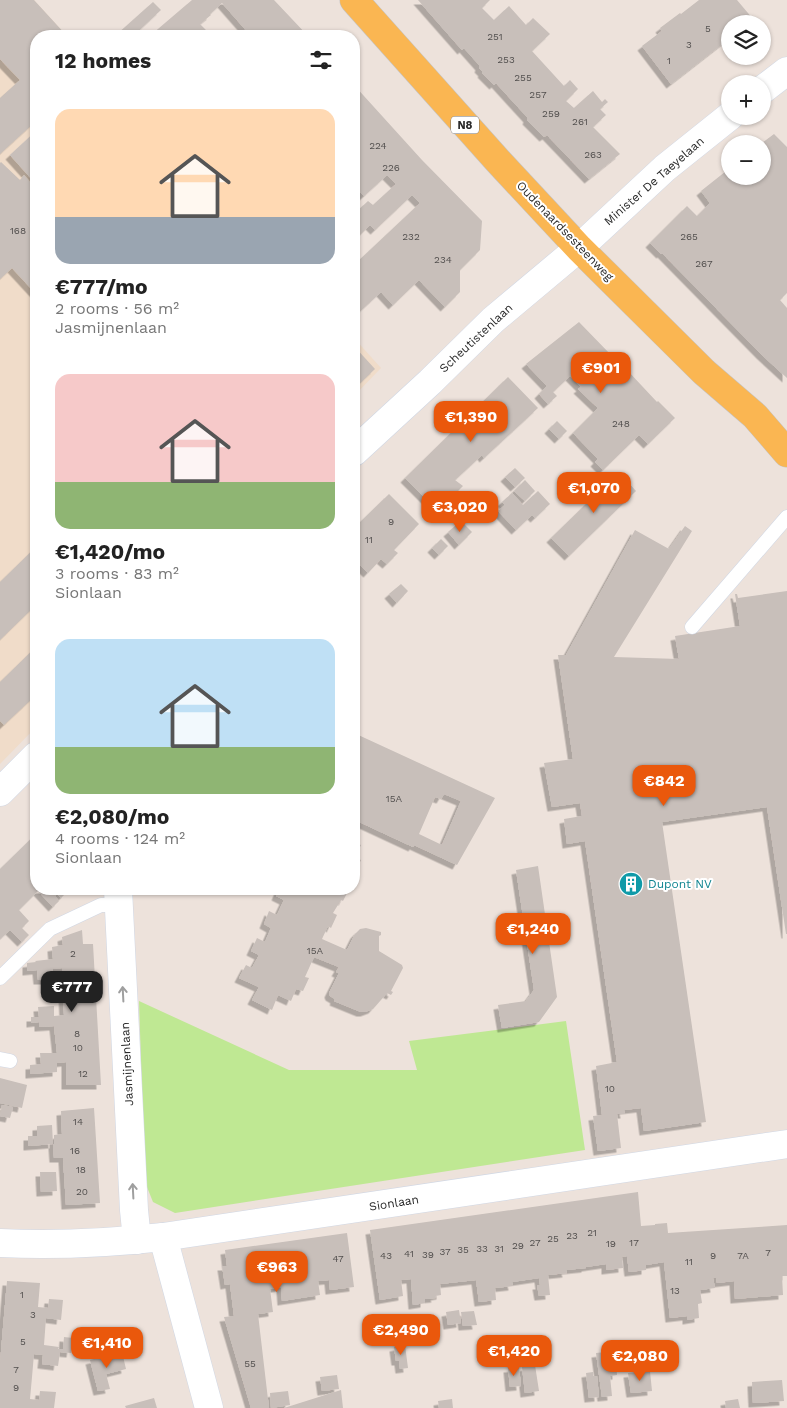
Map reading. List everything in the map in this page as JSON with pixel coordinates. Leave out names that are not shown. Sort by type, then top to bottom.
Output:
[{"type":"main road","name":"Oudenaardsesteenweg","points":[[354,0],[578,248],[704,372],[755,416],[787,453]]},
{"type":"street","points":[[771,83],[787,71]]},
{"type":"street","name":"Minister De Taeyelaan","points":[[578,248],[665,168],[721,123]]},
{"type":"street","name":"Scheutistenlaan","points":[[360,446],[430,382],[493,320],[578,248]]},
{"type":"street","points":[[0,792],[30,762]]},
{"type":"street","name":"Jasmijnenlaan","points":[[118,897],[134,1210],[150,1239],[209,1408]]},
{"type":"street","name":"Sionlaan","points":[[0,1243],[94,1244],[150,1239],[787,1144]]},
{"type":"lane","points":[[692,627],[787,516]]},
{"type":"lane","points":[[0,978],[50,929],[118,897]]},
{"type":"shaded area","points":[[0,0],[34,0],[62,30],[30,30],[30,137],[10,155],[30,177],[30,733],[0,764]]},
{"type":"shaded area","points":[[360,345],[381,368],[360,390]]},
{"type":"green space","points":[[139,1001],[289,1070],[417,1070],[409,1041],[566,1021],[585,1150],[175,1213],[153,1202],[145,1182]]},
{"type":"building","points":[[0,0],[34,0],[62,30],[30,30],[30,126],[0,154],[0,98],[20,80],[0,59]]},
{"type":"building","points":[[192,0],[274,0],[302,30],[246,30],[222,3],[200,24],[206,30],[157,30]]},
{"type":"building","points":[[418,0],[490,0],[482,8],[494,20],[509,6],[526,25],[533,18],[550,34],[532,51],[564,86],[570,80],[578,89],[566,101],[574,108],[593,91],[602,102],[605,99],[608,102],[600,109],[606,115],[593,127],[620,154],[589,179],[547,135],[544,137],[527,120],[528,118],[496,83],[494,85],[482,73],[479,68],[480,66],[464,48],[462,50]]},
{"type":"building","points":[[699,0],[737,0],[750,15],[721,15],[721,45],[671,84],[642,46],[662,31],[660,28]]},
{"type":"building","points":[[153,2],[161,10],[139,30],[122,30]]},
{"type":"building","points":[[360,92],[422,160],[482,221],[480,250],[460,270],[460,292],[445,307],[419,280],[393,305],[381,292],[360,311],[360,259],[420,203],[412,195],[375,230],[370,225],[360,235],[360,208],[368,201],[373,205],[396,184],[387,175],[364,196],[360,192]]},
{"type":"building","points":[[774,134],[787,147],[787,293],[780,300],[787,308],[787,378],[650,243],[687,206],[697,216],[710,203],[701,191],[721,175],[721,185],[771,185],[771,136]]},
{"type":"building","points":[[30,137],[30,177],[10,155]]},
{"type":"building","points":[[0,163],[20,180],[24,175],[30,182],[30,288],[12,268],[0,279]]},
{"type":"building","points":[[579,322],[675,418],[648,444],[639,435],[603,470],[595,462],[598,459],[573,433],[598,408],[578,389],[581,387],[570,376],[553,392],[557,396],[548,404],[539,394],[547,386],[526,364]]},
{"type":"building","points":[[360,353],[375,369],[360,383]]},
{"type":"building","points":[[508,377],[538,408],[484,458],[482,455],[455,480],[463,486],[438,511],[405,478]]},
{"type":"building","points":[[557,421],[567,431],[559,439],[549,429]]},
{"type":"building","points":[[515,468],[525,478],[515,487],[505,477]]},
{"type":"building","points":[[619,472],[636,491],[569,556],[551,538]]},
{"type":"building","points":[[525,480],[535,491],[525,501],[514,491]]},
{"type":"building","points":[[538,491],[550,504],[535,518],[532,515],[516,530],[498,511],[505,505],[502,502],[512,493],[523,505]]},
{"type":"building","points":[[389,494],[419,524],[394,550],[398,553],[387,564],[381,559],[368,573],[360,565],[360,522]]},
{"type":"building","points":[[461,521],[472,532],[459,545],[448,532]]},
{"type":"building","name":"Dupont NV","points":[[685,526],[692,531],[614,657],[679,659],[675,636],[740,626],[735,594],[737,594],[738,598],[787,591],[787,934],[767,807],[662,822],[706,1122],[644,1131],[641,1108],[624,1110],[625,1114],[617,1114],[621,1148],[598,1151],[593,1116],[602,1115],[596,1066],[617,1062],[585,841],[567,844],[564,819],[582,816],[580,803],[552,807],[544,763],[573,759],[558,655],[566,655],[635,530],[669,549]]},
{"type":"building","points":[[441,539],[448,546],[439,555],[432,548]]},
{"type":"building","points":[[30,553],[30,611],[0,640],[0,582]]},
{"type":"building","points":[[401,584],[408,591],[397,603],[389,594]]},
{"type":"building","points":[[30,653],[30,701],[4,725],[0,721],[0,682]]},
{"type":"building","points":[[360,736],[495,798],[457,865],[414,845],[413,847],[360,822]],"holes":[[[444,794],[461,801],[442,845],[419,834],[435,797],[441,799]]]},
{"type":"building","points":[[30,840],[30,895],[34,895],[19,910],[29,921],[22,928],[29,935],[22,942],[10,930],[0,939],[0,869]]},
{"type":"building","points":[[538,866],[557,997],[539,1022],[502,1028],[498,1005],[526,1001],[534,990],[516,870]]},
{"type":"building","points":[[42,895],[56,895],[59,901],[53,907]]},
{"type":"building","points":[[346,895],[333,913],[337,915],[331,928],[328,926],[322,939],[347,950],[355,934],[360,929],[366,928],[381,932],[379,936],[379,951],[402,965],[403,968],[391,991],[393,992],[391,995],[387,993],[373,1009],[365,1012],[334,1001],[335,999],[329,993],[339,973],[336,972],[339,967],[314,957],[305,977],[309,978],[303,991],[296,989],[291,1001],[278,995],[272,1010],[252,1000],[259,987],[239,978],[246,965],[252,968],[259,955],[251,951],[257,938],[265,942],[271,928],[264,924],[269,911],[277,915],[284,900],[276,896]]},
{"type":"building","points":[[82,930],[83,944],[93,944],[101,1085],[66,1085],[66,1062],[57,1063],[57,1072],[30,1074],[30,1065],[41,1064],[40,1053],[57,1053],[54,1026],[39,1027],[39,1022],[31,1023],[31,1017],[39,1017],[38,1007],[54,1006],[54,1016],[64,1015],[62,968],[53,969],[53,980],[38,980],[37,970],[27,971],[27,963],[53,959],[52,947],[63,945],[62,937]]},
{"type":"building","points":[[0,1078],[27,1085],[22,1108],[0,1103]]},
{"type":"building","points":[[2,1105],[13,1107],[10,1118],[0,1116]]},
{"type":"building","points":[[94,1108],[100,1203],[66,1205],[63,1158],[54,1158],[54,1135],[62,1134],[61,1111]]},
{"type":"building","points":[[52,1125],[53,1144],[28,1146],[28,1136],[37,1136],[37,1126]]},
{"type":"building","points":[[40,1172],[56,1172],[57,1191],[41,1192]]},
{"type":"building","points":[[638,1192],[641,1226],[667,1223],[668,1233],[787,1225],[787,1276],[782,1276],[783,1295],[735,1299],[734,1281],[717,1283],[716,1278],[713,1278],[715,1288],[700,1290],[702,1303],[698,1304],[699,1318],[687,1320],[687,1316],[670,1318],[664,1262],[646,1265],[646,1270],[629,1272],[627,1256],[622,1257],[623,1268],[606,1270],[606,1264],[566,1270],[567,1273],[548,1275],[550,1295],[539,1296],[537,1285],[540,1285],[539,1278],[512,1282],[513,1286],[495,1288],[496,1300],[479,1302],[476,1280],[440,1284],[441,1295],[435,1296],[436,1298],[425,1299],[425,1303],[413,1305],[411,1279],[401,1280],[403,1296],[380,1300],[370,1230]]},
{"type":"building","points":[[347,1233],[354,1287],[330,1290],[329,1280],[318,1281],[320,1295],[282,1301],[281,1287],[270,1289],[273,1312],[258,1314],[269,1408],[251,1408],[224,1317],[234,1316],[230,1284],[225,1285],[222,1266],[227,1266],[225,1250]]},
{"type":"building","points":[[7,1281],[40,1283],[38,1307],[48,1308],[49,1299],[63,1300],[61,1320],[46,1318],[44,1345],[63,1349],[64,1337],[73,1338],[71,1353],[60,1352],[58,1366],[42,1364],[43,1355],[34,1354],[30,1399],[39,1400],[40,1391],[56,1392],[54,1408],[0,1408],[0,1363]]},
{"type":"building","points":[[459,1310],[461,1323],[448,1325],[446,1312]]},
{"type":"building","points":[[474,1311],[477,1325],[463,1326],[461,1312]]},
{"type":"building","points":[[405,1345],[408,1368],[400,1369],[399,1361],[396,1361],[394,1347]]},
{"type":"building","points":[[615,1351],[617,1375],[610,1376],[612,1396],[602,1397],[596,1353]]},
{"type":"building","points":[[122,1352],[126,1369],[106,1374],[110,1389],[98,1391],[90,1360]]},
{"type":"building","points":[[535,1365],[539,1391],[525,1393],[522,1367]]},
{"type":"building","points":[[519,1367],[521,1386],[510,1387],[508,1368]]},
{"type":"building","points":[[650,1371],[652,1391],[631,1393],[628,1373]]},
{"type":"building","points":[[593,1372],[593,1376],[597,1376],[599,1397],[589,1398],[586,1373]]},
{"type":"building","points":[[337,1375],[339,1389],[322,1391],[320,1377]]},
{"type":"building","points":[[782,1380],[784,1401],[753,1403],[752,1382]]},
{"type":"building","points":[[341,1390],[343,1408],[284,1408]]},
{"type":"building","points":[[288,1391],[290,1405],[271,1408],[270,1393]]},
{"type":"building","points":[[154,1398],[157,1408],[126,1408],[125,1406]]},
{"type":"building","points":[[452,1399],[453,1408],[439,1408],[438,1401]]},
{"type":"building","points":[[738,1399],[740,1408],[726,1408],[725,1401]]},
{"type":"place","name":"Dupont NV","points":[[631,884]]}]
